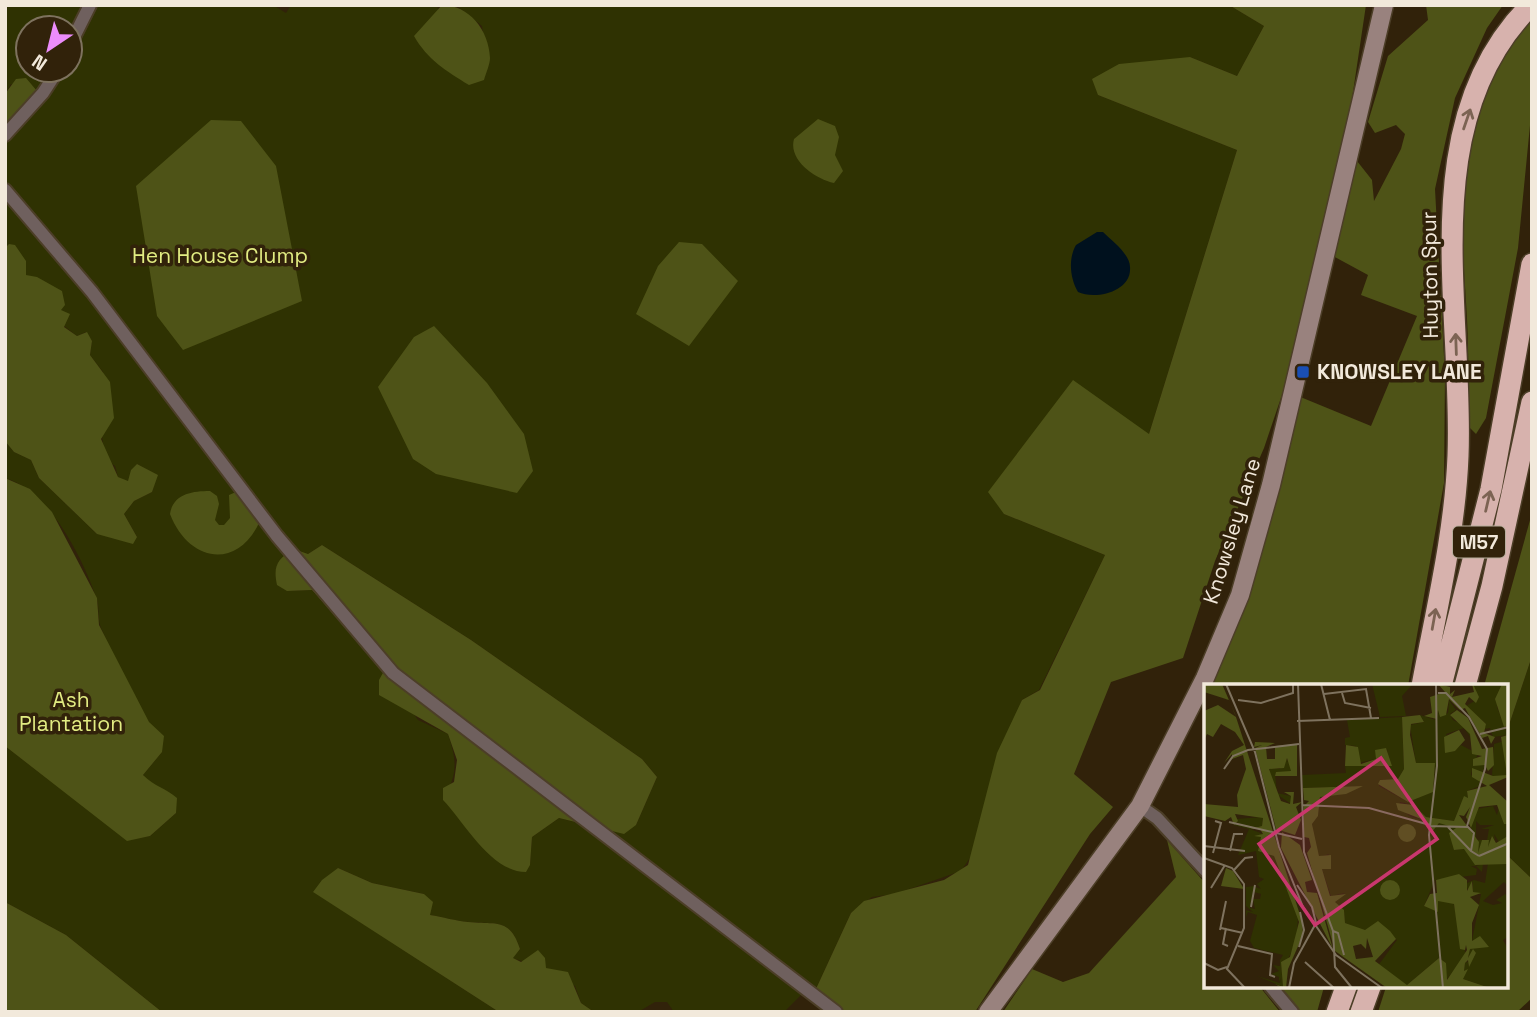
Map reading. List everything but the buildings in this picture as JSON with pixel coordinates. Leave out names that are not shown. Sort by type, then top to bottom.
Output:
[{"type":"highway","name":"Huyton Spur","points":[[1422,684],[1451,526],[1458,457],[1452,226],[1455,168],[1464,122],[1484,75],[1527,9]]},
{"type":"highway","name":"M57","points":[[1442,684],[1491,489],[1532,264]]},
{"type":"highway","name":"M57","points":[[1465,684],[1523,452],[1532,402]]},
{"type":"highway","name":"M57","points":[[1523,452],[1532,427]]},
{"type":"highway","points":[[1336,1012],[1345,989]]},
{"type":"highway","points":[[1361,1012],[1369,989]]},
{"type":"main road","name":"Knowsley Lane","points":[[988,1012],[1140,806],[1205,678],[1240,595],[1271,485],[1384,5]]},
{"type":"street","points":[[5,135],[49,84]]},
{"type":"street","points":[[5,190],[92,292],[276,536],[393,673],[836,1012]]},
{"type":"street","points":[[1140,806],[1157,818],[1204,869]]},
{"type":"street","points":[[1273,989],[1291,1011]]},
{"type":"green space","points":[[5,5],[86,5],[82,14],[14,14],[14,84],[45,84],[39,94],[11,84],[5,94]]},
{"type":"green space","points":[[93,5],[273,5],[286,13],[291,5],[442,5],[437,8],[483,33],[482,26],[456,5],[1229,5],[1264,26],[1237,76],[1190,57],[1098,95],[1237,150],[1149,434],[1004,514],[1105,555],[1039,690],[1022,700],[972,855],[961,871],[895,894],[872,897],[851,913],[815,991],[599,828],[636,825],[657,777],[642,759],[471,640],[322,545],[308,554],[294,549],[5,186],[5,142],[42,101],[52,84],[84,84],[84,23]]},
{"type":"green space","points":[[442,5],[461,9],[476,21],[481,29],[486,38],[490,58],[484,80],[469,85],[461,80],[431,58],[414,36]]},
{"type":"green space","points":[[1229,5],[1366,5],[1349,119],[1286,383],[1264,448],[1215,561],[1183,658],[1111,682],[1074,774],[1113,807],[1090,834],[975,1012],[841,1012],[815,991],[851,913],[864,901],[944,880],[968,865],[997,753],[1022,700],[1040,690],[1105,555],[1004,514],[988,492],[1073,380],[1149,434],[1237,150],[1098,95],[1092,79],[1119,64],[1190,57],[1237,76],[1264,26]]},
{"type":"green space","points":[[1426,5],[1503,5],[1487,28],[1455,98],[1435,189],[1445,375],[1444,483],[1408,684],[1213,684],[1298,396],[1371,426],[1417,316],[1361,295],[1368,275],[1333,256],[1357,161],[1372,180],[1374,201],[1401,149],[1405,134],[1396,125],[1375,133],[1368,122],[1388,56],[1428,20]]},
{"type":"green space","points":[[1532,15],[1532,105],[1518,248],[1486,418],[1476,434],[1468,426],[1468,345],[1462,220],[1467,145],[1491,80]]},
{"type":"green space","points":[[14,82],[14,84],[31,84],[37,91],[5,128],[5,94]]},
{"type":"green space","points":[[818,119],[835,126],[839,137],[835,155],[843,171],[834,183],[811,173],[799,161],[793,147],[794,139]]},
{"type":"green space","name":"Hen House Clump","points":[[211,120],[241,121],[276,166],[302,301],[183,350],[157,316],[136,186]]},
{"type":"green space","points":[[5,194],[60,255],[287,553],[287,591],[312,590],[384,671],[418,720],[448,734],[453,752],[454,775],[443,799],[467,826],[530,865],[532,837],[559,818],[586,825],[805,991],[784,1012],[674,1012],[667,1002],[655,1002],[638,1012],[594,1012],[581,1003],[575,986],[545,968],[512,958],[520,949],[506,927],[430,915],[424,894],[372,883],[338,868],[314,892],[499,1012],[162,1012],[66,935],[5,902],[5,746],[127,840],[150,836],[176,813],[143,775],[161,753],[101,628],[97,601],[82,563],[49,510],[21,485],[5,478],[5,441],[14,452],[31,460],[39,478],[97,534],[137,537],[124,514],[134,501],[152,492],[157,475],[137,464],[128,482],[118,477],[115,466],[108,459],[101,423],[103,372],[90,355],[92,341],[86,332],[77,336],[64,326],[60,310],[26,275],[9,244],[5,248]]},
{"type":"green space","points":[[679,242],[702,244],[738,281],[689,346],[636,314],[658,266]]},
{"type":"green space","points":[[9,244],[15,245],[26,261],[26,275],[37,277],[62,291],[65,305],[61,310],[70,314],[64,327],[77,336],[87,332],[92,341],[90,355],[110,382],[114,418],[101,439],[118,477],[128,481],[131,470],[137,464],[158,475],[152,492],[134,501],[124,514],[137,537],[133,544],[97,534],[39,478],[31,460],[14,452],[5,441],[5,248]]},
{"type":"green space","points":[[434,326],[487,383],[524,434],[533,471],[517,493],[436,474],[413,459],[378,387],[414,337]]},
{"type":"green space","name":"Ash Plantation","points":[[5,478],[30,489],[52,512],[97,598],[99,625],[149,722],[164,736],[162,752],[143,775],[177,798],[176,813],[150,836],[127,841],[5,746]]},
{"type":"green space","points":[[210,491],[217,496],[219,504],[215,520],[219,525],[224,525],[230,518],[229,495],[236,492],[259,523],[249,538],[238,548],[225,554],[200,550],[188,542],[170,514],[175,502],[184,495]]},
{"type":"green space","points":[[1532,513],[1532,656],[1509,725],[1509,684],[1485,684]]},
{"type":"green space","points":[[322,545],[471,640],[642,759],[657,777],[636,825],[624,834],[559,818],[532,837],[530,865],[526,872],[513,870],[490,855],[443,800],[443,788],[454,782],[457,760],[448,734],[379,695],[379,680],[384,671],[312,590],[287,591],[277,585],[276,568],[284,556],[294,549],[308,554]]},
{"type":"green space","points":[[1532,656],[1532,879],[1509,857],[1509,725]]},
{"type":"green space","points":[[1167,840],[1204,882],[1204,989],[1262,989],[1280,1012],[1003,1012],[1032,969],[1063,982],[1089,973],[1176,877]]},
{"type":"green space","points":[[1509,857],[1532,879],[1532,998],[1517,1012],[1378,1012],[1385,989],[1509,989]]},
{"type":"green space","points":[[338,868],[372,883],[424,894],[433,902],[430,915],[506,927],[520,949],[513,958],[521,962],[538,950],[545,958],[546,968],[568,972],[581,1003],[594,1012],[499,1012],[313,892],[322,880]]},
{"type":"green space","points":[[5,902],[66,935],[162,1012],[5,1012]]},
{"type":"green space","points":[[1282,989],[1323,989],[1317,1012],[1301,1012]]},
{"type":"water","points":[[1097,232],[1103,232],[1124,253],[1129,262],[1129,276],[1125,283],[1111,292],[1085,294],[1078,292],[1073,281],[1072,256],[1076,245]]},
{"type":"place","name":"KNOWSLEY LANE","points":[[1303,372]]}]
